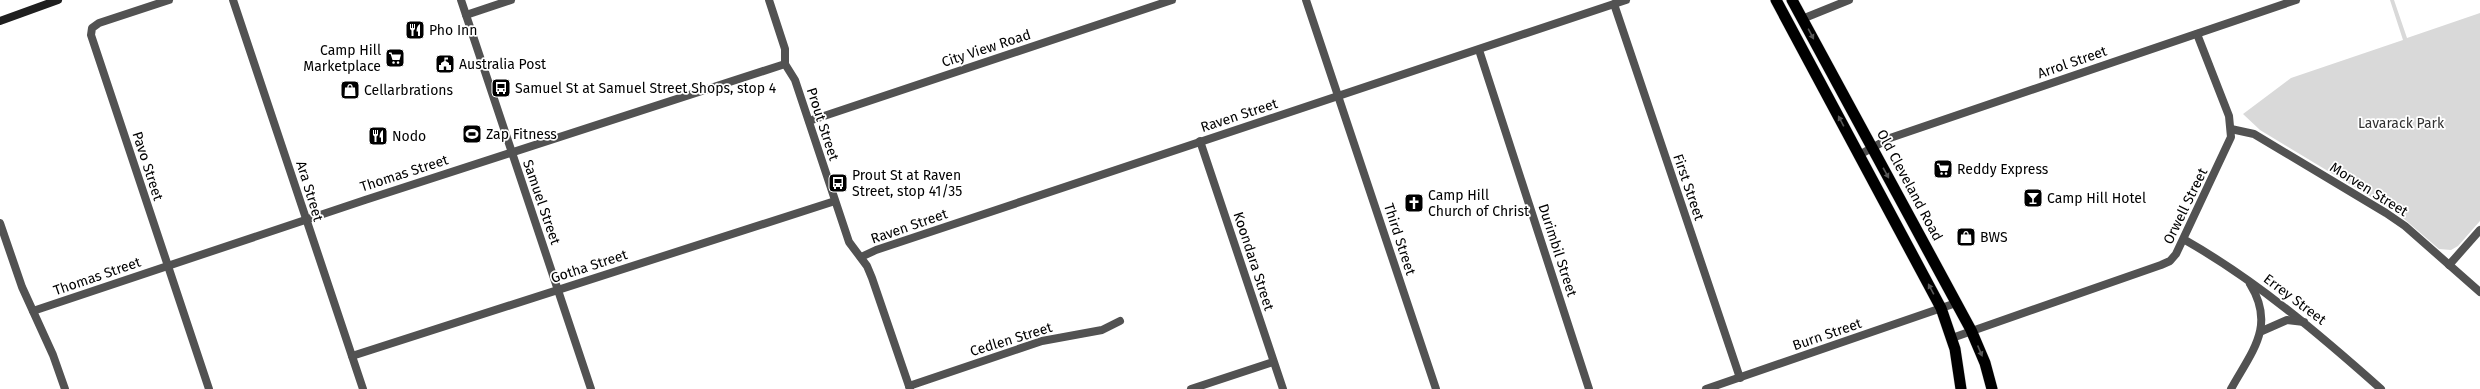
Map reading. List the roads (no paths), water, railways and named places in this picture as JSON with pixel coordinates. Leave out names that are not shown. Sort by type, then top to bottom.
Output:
[{"type":"highway","points":[[1776,0],[1941,308],[1952,338],[1961,389]]},
{"type":"highway","name":"Old Cleveland Road","points":[[1792,0],[1971,330],[1992,389]]},
{"type":"main road","points":[[0,21],[58,0]]},
{"type":"street","name":"Pavo Street","points":[[169,0],[99,23],[92,28],[91,35],[208,389]]},
{"type":"street","name":"Ara Street","points":[[233,0],[363,389]]},
{"type":"street","name":"Samuel Street","points":[[461,0],[591,389]]},
{"type":"street","points":[[466,15],[511,0]]},
{"type":"street","name":"Prout Street","points":[[769,0],[784,49],[785,64],[795,80],[850,242],[861,257],[872,278],[909,387]]},
{"type":"street","name":"City View Road","points":[[809,121],[1172,0]]},
{"type":"street","name":"Third Street","points":[[1306,0],[1436,389]]},
{"type":"street","name":"Raven Street","points":[[861,257],[876,250],[1200,141],[1479,50],[1626,0]]},
{"type":"street","points":[[1802,19],[1849,0]]},
{"type":"street","name":"Arrol Street","points":[[1860,155],[1890,138],[2296,0]]},
{"type":"street","name":"First Street","points":[[1614,4],[1740,378]]},
{"type":"street","name":"Orwell Street","points":[[1952,338],[1971,330],[2170,261],[2185,240],[2229,143],[2230,129],[2228,116],[2197,34]]},
{"type":"street","name":"Durimbil Street","points":[[1479,50],[1589,389]]},
{"type":"street","name":"Thomas Street","points":[[33,311],[512,152],[785,64]]},
{"type":"street","name":"Morven Street","points":[[2230,129],[2254,134],[2386,213],[2450,265],[2480,292]]},
{"type":"street","name":"Koondara Street","points":[[1200,141],[1283,389]]},
{"type":"street","name":"Gotha Street","points":[[352,356],[835,201]]},
{"type":"street","points":[[0,223],[33,311],[53,355],[64,389]]},
{"type":"street","points":[[2450,265],[2480,230]]},
{"type":"street","name":"Errey Street","points":[[2185,240],[2248,280],[2305,322],[2381,389]]},
{"type":"street","points":[[2231,389],[2262,332],[2260,304],[2248,280]]},
{"type":"street","name":"Burn Street","points":[[1706,389],[1956,303]]},
{"type":"street","points":[[2262,332],[2287,320],[2305,322]]},
{"type":"street","name":"Cedlen Street","points":[[909,387],[1042,341],[1102,330],[1120,321]]},
{"type":"street","points":[[1192,389],[1273,362]]},
{"type":"place","name":"Pho Inn","points":[[415,30]]},
{"type":"place","name":"Camp Hill Marketplace","points":[[395,58]]},
{"type":"place","name":"Australia Post","points":[[445,64]]},
{"type":"place","name":"Samuel St at Samuel Street Shops, stop 4","points":[[501,88]]},
{"type":"place","name":"Cellarbrations","points":[[350,90]]},
{"type":"place","name":"Zap Fitness","points":[[472,134]]},
{"type":"place","name":"Nodo","points":[[378,136]]},
{"type":"place","name":"Reddy Express","points":[[1943,169]]},
{"type":"place","name":"Prout St at Raven Street, stop 41/35","points":[[838,183]]},
{"type":"place","name":"Camp Hill Hotel","points":[[2033,198]]},
{"type":"place","name":"Camp Hill Church of Christ","points":[[1414,203]]},
{"type":"place","name":"BWS","points":[[1966,237]]},
{"type":"park label","name":"Lavarack Park","points":[[2401,123]]}]
